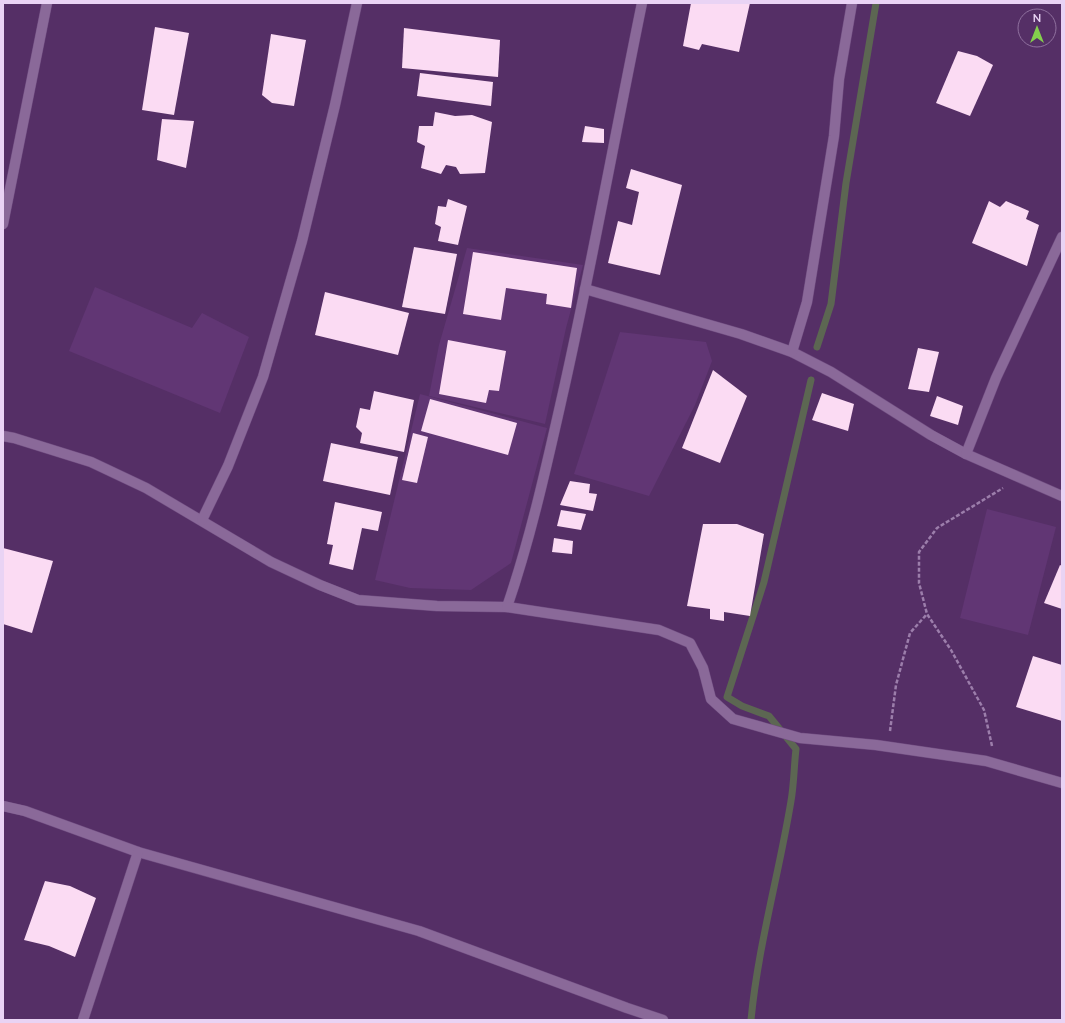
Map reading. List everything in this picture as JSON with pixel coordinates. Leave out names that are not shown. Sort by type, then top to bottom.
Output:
[{"type":"street","points":[[3,224],[47,3]]},
{"type":"street","points":[[202,520],[228,466],[263,377],[302,242],[336,105],[357,3]]},
{"type":"street","points":[[507,607],[523,559],[536,509],[585,289],[642,3]]},
{"type":"street","points":[[792,352],[807,302],[834,136],[839,79],[852,3]]},
{"type":"street","points":[[966,454],[996,378],[1062,237]]},
{"type":"street","points":[[585,289],[742,334],[792,352],[831,372],[931,435],[966,454],[1062,496]]},
{"type":"street","points":[[3,436],[91,462],[146,488],[271,562],[320,585],[358,600],[437,606],[507,607],[659,630],[690,643],[703,668],[711,699],[733,719],[800,738],[890,748],[996,764],[1062,783]]},
{"type":"street","points":[[3,806],[25,811],[138,852],[419,930],[663,1020]]},
{"type":"street","points":[[83,1020],[138,852]]},
{"type":"path","points":[[996,764],[984,710],[951,650],[927,614],[919,584],[919,552],[937,528],[973,505],[1023,478]]},
{"type":"path","points":[[890,748],[891,716],[902,658],[910,633],[927,614]]},
{"type":"shaded area","points":[[467,248],[583,265],[566,328],[545,424],[429,396],[439,345]]},
{"type":"shaded area","points":[[95,287],[192,328],[202,313],[249,337],[220,413],[69,351]]},
{"type":"shaded area","points":[[620,332],[706,342],[712,361],[695,405],[649,496],[574,474]]},
{"type":"shaded area","points":[[420,394],[547,428],[511,563],[471,590],[410,588],[375,580]]},
{"type":"shaded area","points":[[987,509],[1056,527],[1028,635],[960,618]]},
{"type":"building","points":[[691,3],[750,3],[739,52],[702,44],[699,50],[683,46]]},
{"type":"building","points":[[155,27],[189,33],[174,115],[142,110]]},
{"type":"building","points":[[404,28],[500,40],[498,77],[402,68]]},
{"type":"building","points":[[271,34],[306,40],[294,106],[272,103],[262,95]]},
{"type":"building","points":[[958,51],[977,56],[993,65],[970,116],[936,103]]},
{"type":"building","points":[[420,73],[493,82],[491,106],[417,96]]},
{"type":"building","points":[[435,112],[455,116],[472,115],[492,122],[485,173],[460,174],[456,167],[446,165],[441,174],[421,168],[425,146],[417,142],[419,126],[433,126]]},
{"type":"building","points":[[162,119],[194,121],[186,168],[157,160]]},
{"type":"building","points":[[585,126],[604,129],[604,143],[582,142]]},
{"type":"building","points":[[631,169],[682,185],[660,275],[608,263],[618,221],[632,225],[639,192],[626,188]]},
{"type":"building","points":[[448,199],[467,206],[458,245],[438,241],[441,227],[435,224],[438,206],[446,207]]},
{"type":"building","points":[[989,201],[1000,207],[1006,201],[1029,211],[1026,219],[1039,225],[1027,266],[972,243]]},
{"type":"building","points":[[414,247],[457,254],[445,314],[402,307]]},
{"type":"building","points":[[473,252],[577,268],[571,308],[546,304],[547,294],[506,288],[501,320],[463,314]]},
{"type":"building","points":[[325,292],[409,313],[398,355],[315,335]]},
{"type":"building","points":[[448,340],[506,351],[499,391],[489,390],[486,403],[439,394]]},
{"type":"building","points":[[918,348],[939,352],[929,392],[908,389]]},
{"type":"building","points":[[713,370],[747,396],[720,463],[682,448]]},
{"type":"building","points":[[374,391],[414,400],[404,452],[360,443],[362,433],[356,427],[360,408],[370,410]]},
{"type":"building","points":[[822,393],[854,404],[848,431],[812,420]]},
{"type":"building","points":[[937,396],[963,406],[958,425],[930,416]]},
{"type":"building","points":[[430,399],[517,423],[508,455],[421,431]]},
{"type":"building","points":[[413,433],[428,437],[417,483],[402,480]]},
{"type":"building","points":[[331,443],[398,457],[390,495],[323,481]]},
{"type":"building","points":[[570,481],[590,484],[589,493],[597,494],[593,511],[560,505]]},
{"type":"building","points":[[335,502],[382,512],[378,531],[362,528],[353,570],[329,564],[333,545],[327,544]]},
{"type":"building","points":[[561,510],[586,514],[581,530],[557,526]]},
{"type":"building","points":[[703,524],[737,524],[764,534],[750,616],[724,612],[724,621],[710,619],[710,609],[687,606]]},
{"type":"building","points":[[554,538],[573,541],[572,554],[552,552]]},
{"type":"building","points":[[3,548],[53,561],[32,633],[3,624]]},
{"type":"building","points":[[1060,565],[1062,566],[1062,609],[1044,603]]},
{"type":"building","points":[[1033,656],[1062,665],[1062,721],[1016,707]]},
{"type":"building","points":[[45,881],[70,886],[96,898],[75,957],[49,946],[24,940]]},
{"type":"waterway","points":[[817,347],[831,304],[846,183],[876,3]]},
{"type":"waterway","points":[[751,1020],[754,992],[764,937],[791,801],[796,749],[769,716],[742,706],[727,697],[764,582],[811,380]]}]
